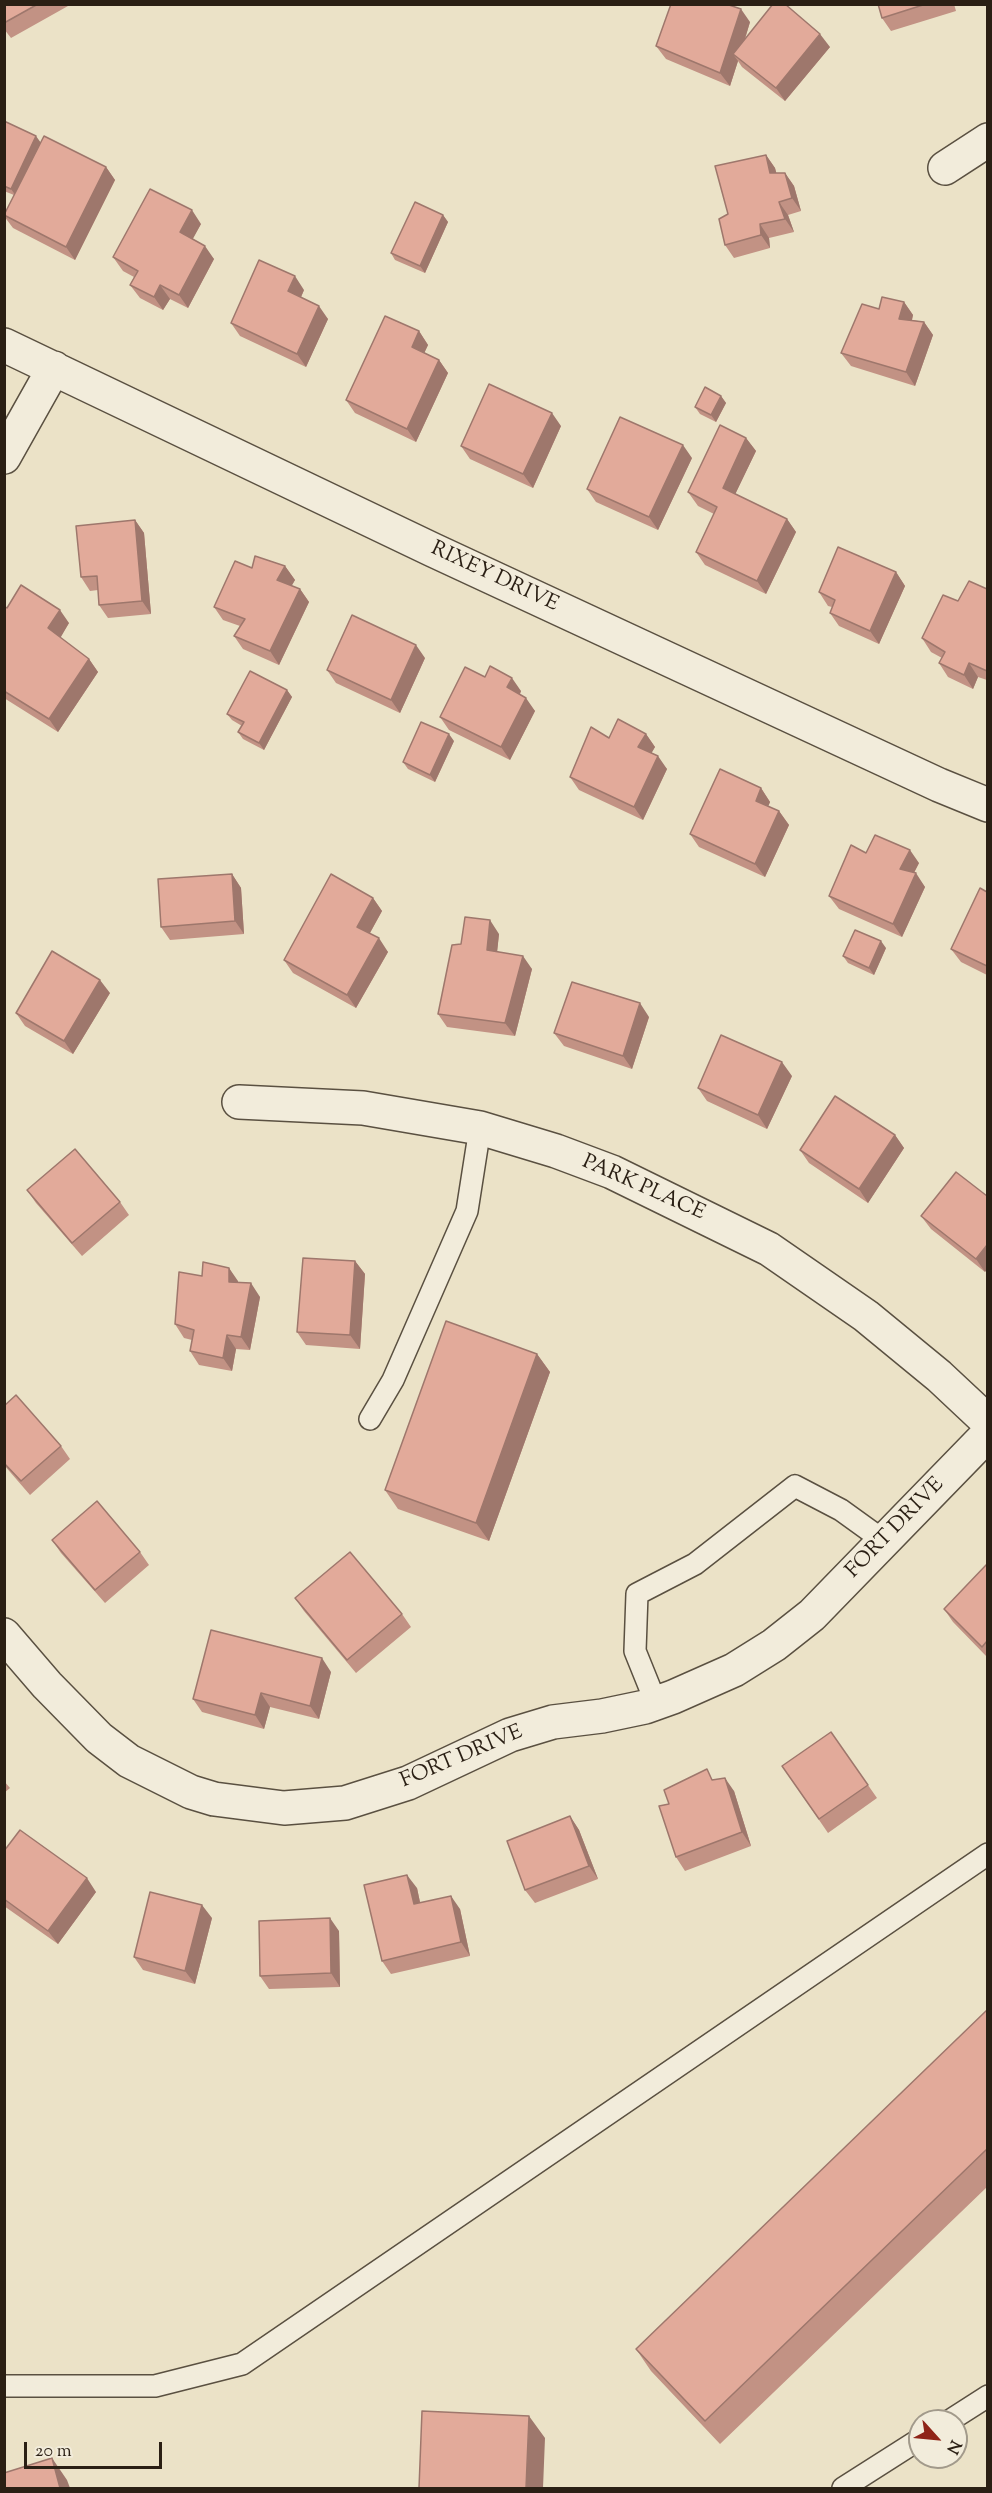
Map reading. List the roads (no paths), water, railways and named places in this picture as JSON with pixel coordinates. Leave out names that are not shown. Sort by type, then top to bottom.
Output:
[{"type":"street","points":[[945,168],[987,140]]},
{"type":"street","name":"RIXEY DRIVE","points":[[4,345],[444,555],[928,780],[987,805]]},
{"type":"street","points":[[4,457],[54,369]]},
{"type":"street","name":"PARK PLACE","points":[[239,1102],[363,1108],[480,1128],[556,1151],[612,1172],[769,1250],[866,1316],[939,1376],[987,1422]]},
{"type":"street","name":"FORT DRIVE","points":[[4,1635],[47,1685],[99,1738],[129,1761],[198,1794],[214,1799],[284,1808],[345,1803],[408,1783],[510,1734],[553,1722],[603,1716],[656,1703],[734,1670],[774,1645],[812,1615],[987,1434]]},
{"type":"lane","points":[[370,1419],[393,1380],[467,1211],[480,1128]]},
{"type":"lane","points":[[656,1703],[634,1651],[637,1594],[695,1564],[795,1486],[841,1510],[884,1541]]},
{"type":"lane","points":[[4,2386],[155,2386],[242,2364],[987,1854]]},
{"type":"lane","points":[[967,2409],[987,2396]]},
{"type":"lane","points":[[843,2488],[908,2447]]}]
